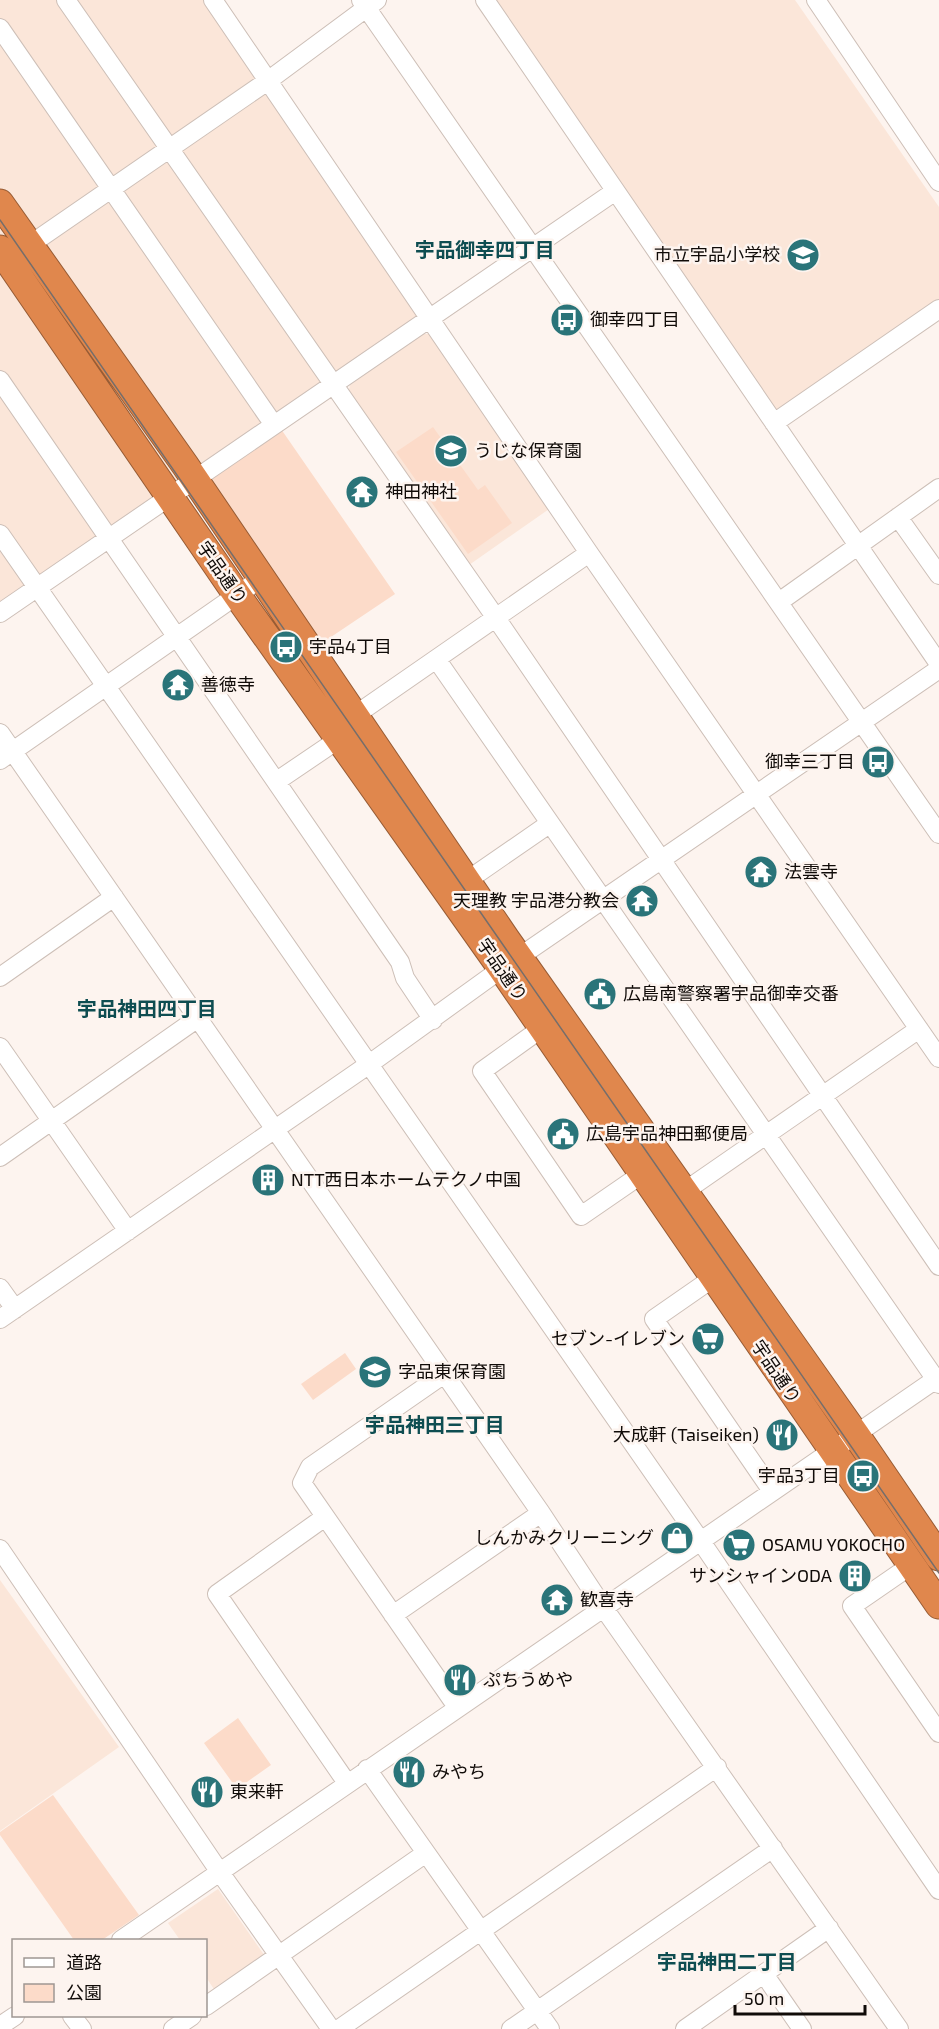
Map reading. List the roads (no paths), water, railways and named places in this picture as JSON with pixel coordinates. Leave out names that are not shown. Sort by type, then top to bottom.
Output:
[{"type":"highway","name":"宇品通り","points":[[0,203],[9,255],[237,595],[339,739],[685,1191],[939,1557]]},
{"type":"highway","name":"宇品通り","points":[[9,255],[195,480],[260,579],[468,880],[542,1028],[939,1605]]},
{"type":"street","points":[[66,0],[663,860],[939,1266]]},
{"type":"street","points":[[213,0],[589,553],[939,1058]]},
{"type":"street","points":[[484,0],[939,664]]},
{"type":"street","points":[[816,0],[939,182]]},
{"type":"street","points":[[9,255],[112,189],[269,80],[368,3],[939,834]]},
{"type":"street","points":[[0,28],[274,425]]},
{"type":"street","points":[[0,614],[614,192]]},
{"type":"street","points":[[774,423],[939,309]]},
{"type":"street","points":[[0,380],[400,962],[405,978],[433,1020]]},
{"type":"street","points":[[779,602],[939,488]]},
{"type":"street","points":[[898,518],[939,575]]},
{"type":"street","points":[[0,534],[700,1540],[939,1890]]},
{"type":"street","points":[[354,716],[589,553]]},
{"type":"street","points":[[6,756],[260,579]]},
{"type":"street","points":[[124,1939],[346,1783],[771,1491],[938,1380],[765,1136],[437,660]]},
{"type":"street","points":[[0,1288],[7,1314],[433,1020],[511,963],[939,669]]},
{"type":"street","points":[[0,733],[6,756],[114,897],[273,1130],[541,1513],[603,1607],[899,2029]]},
{"type":"street","points":[[277,781],[339,739]]},
{"type":"street","points":[[468,880],[549,824]]},
{"type":"street","points":[[0,977],[114,897]]},
{"type":"street","points":[[0,1157],[198,1018]]},
{"type":"street","points":[[542,1028],[482,1071],[581,1216],[642,1174]]},
{"type":"street","points":[[685,1191],[919,1029]]},
{"type":"street","points":[[0,1047],[128,1231]]},
{"type":"street","points":[[713,1278],[654,1319],[771,1491]]},
{"type":"street","points":[[444,1374],[310,1467],[302,1483],[457,1707]]},
{"type":"street","points":[[393,1615],[541,1513]]},
{"type":"street","points":[[325,1516],[217,1594],[346,1783]]},
{"type":"street","points":[[0,1549],[219,1871],[331,2029]]},
{"type":"street","points":[[910,1566],[852,1606],[939,1733]]},
{"type":"street","points":[[339,2029],[717,1767]]},
{"type":"street","points":[[367,1769],[550,2029]]},
{"type":"street","points":[[511,2029],[773,1848]]},
{"type":"street","points":[[207,2005],[426,1853]]},
{"type":"street","points":[[685,2029],[830,1928]]},
{"type":"street","points":[[764,1974],[802,2029]]},
{"type":"street","points":[[0,2026],[14,2017]]},
{"type":"street","points":[[73,2017],[82,2029]]},
{"type":"street","points":[[173,2029],[191,2017]]},
{"type":"tram line","points":[[0,220],[939,1573]]},
{"type":"place","name":"市立宇品小学校","points":[[803,255]]},
{"type":"place","name":"御幸四丁目","points":[[567,320]]},
{"type":"place","name":"うじな保育園","points":[[451,451]]},
{"type":"place","name":"神田神社","points":[[362,492]]},
{"type":"place","name":"宇品4丁目","points":[[286,647]]},
{"type":"place","name":"善徳寺","points":[[178,685]]},
{"type":"place","name":"御幸三丁目","points":[[878,762]]},
{"type":"place","name":"法雲寺","points":[[761,872]]},
{"type":"place","name":"天理教 宇品港分教会","points":[[642,901]]},
{"type":"place","name":"広島南警察署宇品御幸交番","points":[[600,994]]},
{"type":"place","name":"広島宇品神田郵便局","points":[[563,1134]]},
{"type":"place","name":"NTT西日本ホームテクノ中国","points":[[268,1180]]},
{"type":"place","name":"セブン-イレブン","points":[[708,1339]]},
{"type":"place","name":"字品東保育園","points":[[375,1372]]},
{"type":"place","name":"大成軒 (Taiseiken)","points":[[782,1435]]},
{"type":"place","name":"宇品3丁目","points":[[863,1476]]},
{"type":"place","name":"しんかみクリーニング","points":[[677,1538]]},
{"type":"place","name":"OSAMU YOKOCHO","points":[[739,1545]]},
{"type":"place","name":"サンシャインODA","points":[[855,1576]]},
{"type":"place","name":"歓喜寺","points":[[557,1600]]},
{"type":"place","name":"ぷちうめや","points":[[460,1680]]},
{"type":"place","name":"みやち","points":[[409,1772]]},
{"type":"place","name":"東来軒","points":[[207,1792]]},
{"type":"district","name":"宇品御幸四丁目","points":[[485,250]]},
{"type":"district","name":"宇品神田四丁目","points":[[147,1009]]},
{"type":"district","name":"宇品神田三丁目","points":[[435,1425]]},
{"type":"district","name":"宇品神田二丁目","points":[[727,1962]]}]
